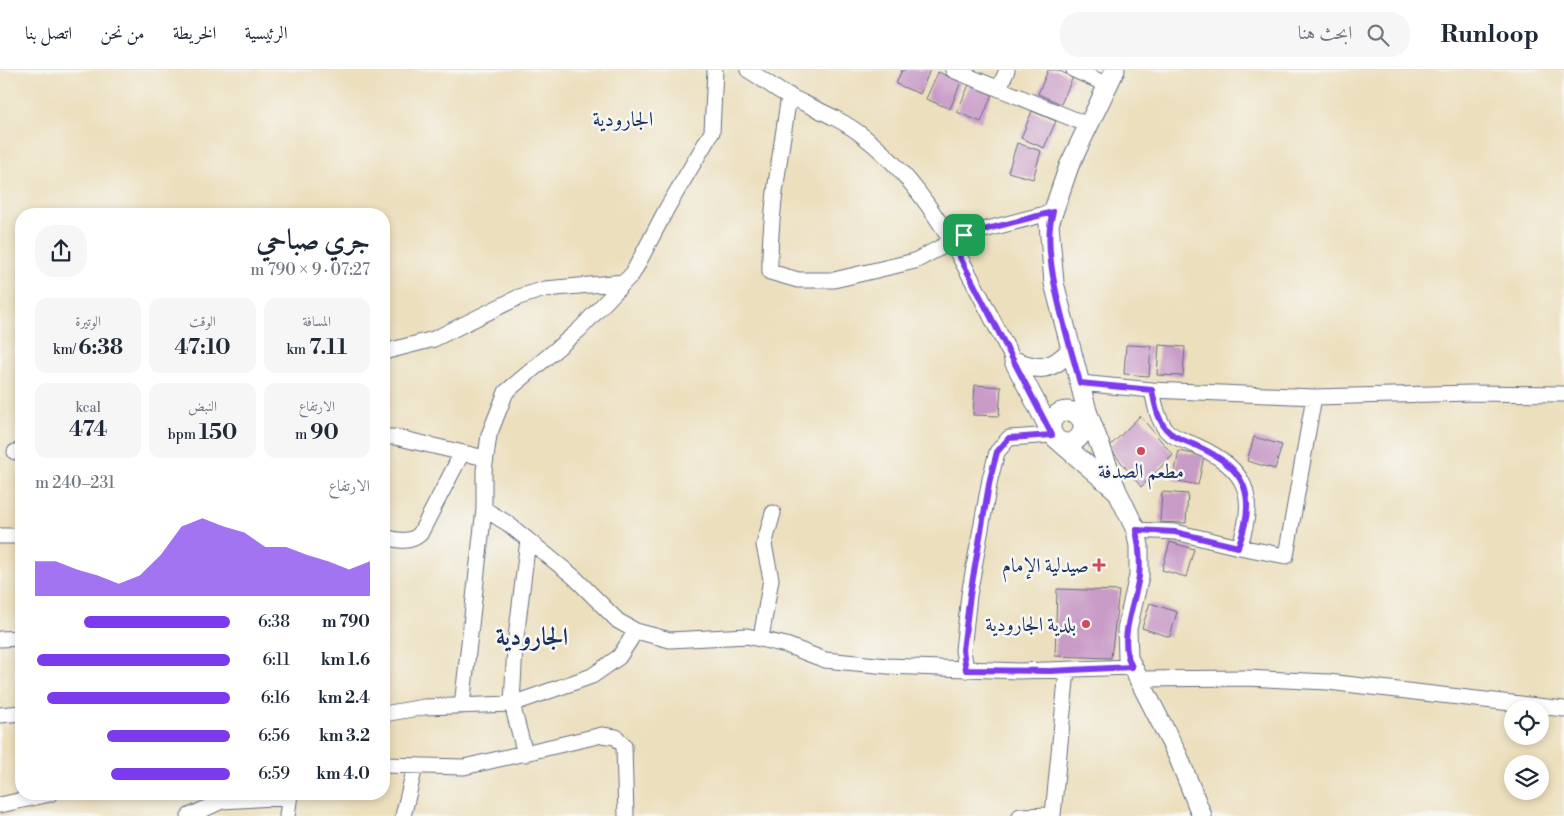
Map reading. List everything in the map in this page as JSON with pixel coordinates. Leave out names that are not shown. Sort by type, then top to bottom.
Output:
[{"type":"main road","points":[[1111,77],[1069,166],[1049,224],[1054,283],[1080,383],[1100,444],[1117,491],[1136,530],[1139,546],[1139,576],[1127,629],[1128,658],[1178,756],[1202,816]]},
{"type":"main road","points":[[1014,361],[1031,367],[1046,368],[1057,363],[1071,350]]},
{"type":"main road","points":[[1054,435],[1052,419],[1064,411],[1071,350]]},
{"type":"main road","points":[[1014,361],[1064,411],[1080,417],[1083,427],[1082,433],[1070,443],[1054,435]]},
{"type":"main road","points":[[1014,361],[1054,435],[1117,491]]},
{"type":"main road","points":[[1082,433],[1100,444]]},
{"type":"street","points":[[462,706],[484,509],[485,458],[489,435],[506,392],[579,330],[633,273],[667,208],[712,132],[715,70]]},
{"type":"street","points":[[748,70],[789,95],[819,108],[863,136],[912,182],[952,242],[1014,361]]},
{"type":"street","points":[[953,70],[1088,125]]},
{"type":"street","points":[[999,89],[1007,70]]},
{"type":"street","points":[[1074,70],[1111,77]]},
{"type":"street","points":[[789,95],[775,194],[770,272],[780,277],[798,280],[834,280],[914,261],[964,235],[1053,212]]},
{"type":"street","points":[[390,350],[434,339],[519,297],[544,289],[624,282]]},
{"type":"street","points":[[1080,383],[1152,390],[1314,397],[1472,393],[1564,394]]},
{"type":"street","points":[[1152,390],[1158,418],[1167,431],[1217,455],[1232,466],[1242,481],[1247,508],[1246,526],[1238,547]]},
{"type":"street","points":[[1136,530],[1175,532],[1286,556],[1314,397]]},
{"type":"street","points":[[966,670],[963,650],[970,595],[990,479],[997,452],[1009,438],[1054,435]]},
{"type":"street","points":[[390,437],[485,458]]},
{"type":"street","points":[[390,538],[408,541],[414,540],[420,534],[462,453]]},
{"type":"street","points":[[484,509],[507,523],[574,577],[618,621],[636,631],[670,640],[747,636],[786,645],[825,660],[887,666],[966,670],[1067,670],[1328,682],[1564,709]]},
{"type":"street","points":[[761,638],[772,579],[764,545],[773,513]]},
{"type":"street","points":[[0,536],[15,536]]},
{"type":"street","points":[[525,754],[512,704],[515,646],[528,540]]},
{"type":"street","points":[[390,713],[424,707],[512,704],[592,676],[618,657],[636,631]]},
{"type":"street","points":[[0,639],[15,638]]},
{"type":"street","points":[[1020,816],[1053,815],[1067,670]]},
{"type":"street","points":[[0,715],[15,714]]},
{"type":"street","points":[[390,765],[464,767],[602,735],[616,737],[624,746],[626,816]]},
{"type":"street","points":[[403,816],[415,767]]},
{"type":"street","points":[[0,805],[23,800]]},
{"type":"street","points":[[189,816],[222,801],[233,800]]},
{"type":"street","points":[[287,816],[289,800]]},
{"type":"building","points":[[902,70],[930,70],[920,94],[896,84]]},
{"type":"building","points":[[1048,70],[1057,70],[1073,77],[1061,104],[1038,94]]},
{"type":"building","points":[[938,72],[961,82],[950,109],[926,99]]},
{"type":"building","points":[[969,85],[992,95],[981,122],[957,112]]},
{"type":"building","points":[[1032,111],[1056,121],[1044,148],[1021,138]]},
{"type":"building","points":[[1017,143],[1041,151],[1033,179],[1008,172]]},
{"type":"building","points":[[1126,345],[1151,346],[1149,376],[1124,374]]},
{"type":"building","points":[[1159,345],[1185,347],[1183,376],[1157,375]]},
{"type":"building","points":[[975,385],[1001,387],[999,416],[973,415]]},
{"type":"building","name":"مطعم الصدفة","points":[[1140,416],[1173,455],[1141,487],[1109,447]]},
{"type":"building","points":[[1254,437],[1282,445],[1275,469],[1247,461]]},
{"type":"building","points":[[1179,451],[1204,456],[1198,485],[1173,480]]},
{"type":"building","points":[[1162,492],[1188,494],[1186,523],[1160,522]]},
{"type":"building","points":[[1170,542],[1194,549],[1186,577],[1162,570]]},
{"type":"building","name":"بلدية الجارودية","points":[[1057,589],[1119,591],[1111,658],[1055,656]]},
{"type":"building","points":[[1150,603],[1177,612],[1170,637],[1142,628]]},
{"type":"place","name":"مطعم الصدفة","points":[[1141,451]]},
{"type":"place","name":"صيدلية الإمام","points":[[1099,565]]},
{"type":"place","name":"بلدية الجارودية","points":[[1086,624]]},
{"type":"district","name":"الجارودية","points":[[623,119]]},
{"type":"district","name":"الجارودية","points":[[532,636]]},
{"type":"route","points":[[1053,212],[1049,224],[1054,283],[1080,383],[1152,390],[1158,418],[1167,431],[1176,437],[1217,455],[1232,466],[1242,481],[1247,508],[1246,526],[1238,547],[1175,532],[1136,530],[1139,546],[1139,576],[1127,629],[1128,658],[1132,667],[1050,671],[966,670],[963,650],[970,595],[990,479],[997,452],[1009,438],[1052,435],[952,242],[964,235],[1053,212]]}]
